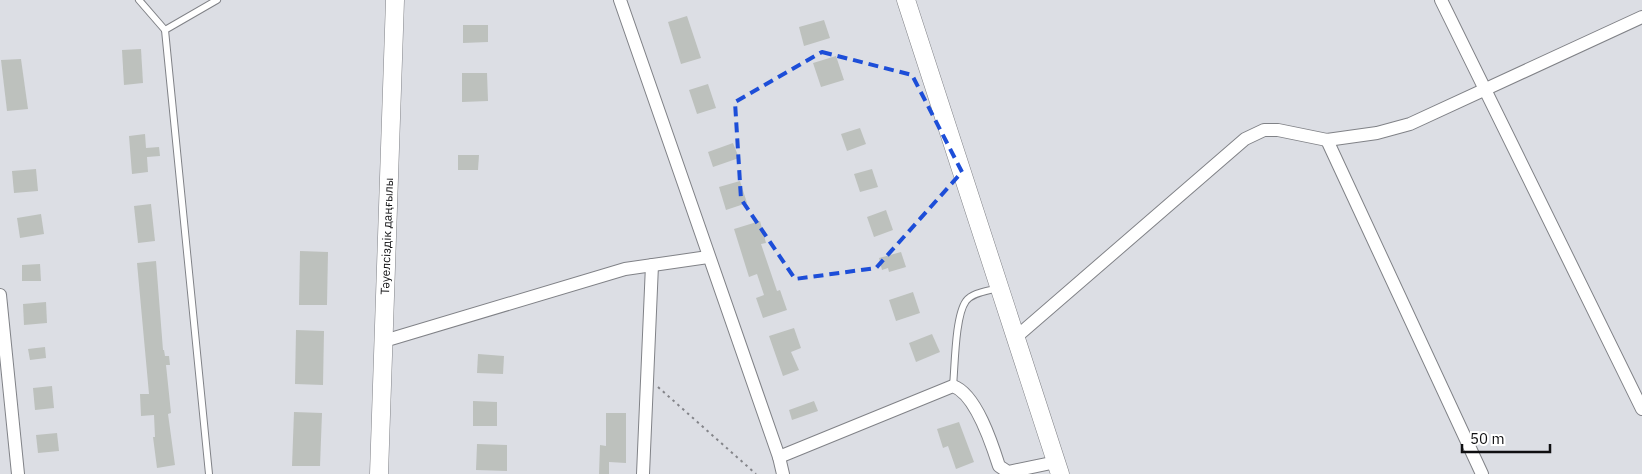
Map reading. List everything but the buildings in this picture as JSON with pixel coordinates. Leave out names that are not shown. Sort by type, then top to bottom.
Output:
[{"type":"main road","name":"Тәуелсіздік даңғылы","points":[[379,474],[395,0]]},
{"type":"main road","points":[[906,0],[1058,468]]},
{"type":"street","points":[[620,0],[779,457],[783,474]]},
{"type":"street","points":[[1441,0],[1642,409]]},
{"type":"street","points":[[1015,338],[1245,139],[1264,130],[1278,130],[1327,140],[1377,133],[1410,124],[1642,17]]},
{"type":"street","points":[[1327,140],[1482,474]]},
{"type":"street","points":[[384,340],[625,270],[708,257]]},
{"type":"street","points":[[643,474],[652,265]]},
{"type":"street","points":[[0,295],[18,474]]},
{"type":"street","points":[[779,457],[953,386],[962,389],[973,402],[999,466],[1008,472],[1058,468]]},
{"type":"lane","points":[[139,0],[165,30],[209,474]]},
{"type":"lane","points":[[165,30],[217,0]]},
{"type":"lane","points":[[953,386],[958,325],[966,301],[978,294],[999,288]]},
{"type":"path","points":[[648,378],[756,474]]},
{"type":"highlighted area","points":[[822,52],[912,75],[962,172],[876,268],[795,279],[741,199],[735,102]]}]
